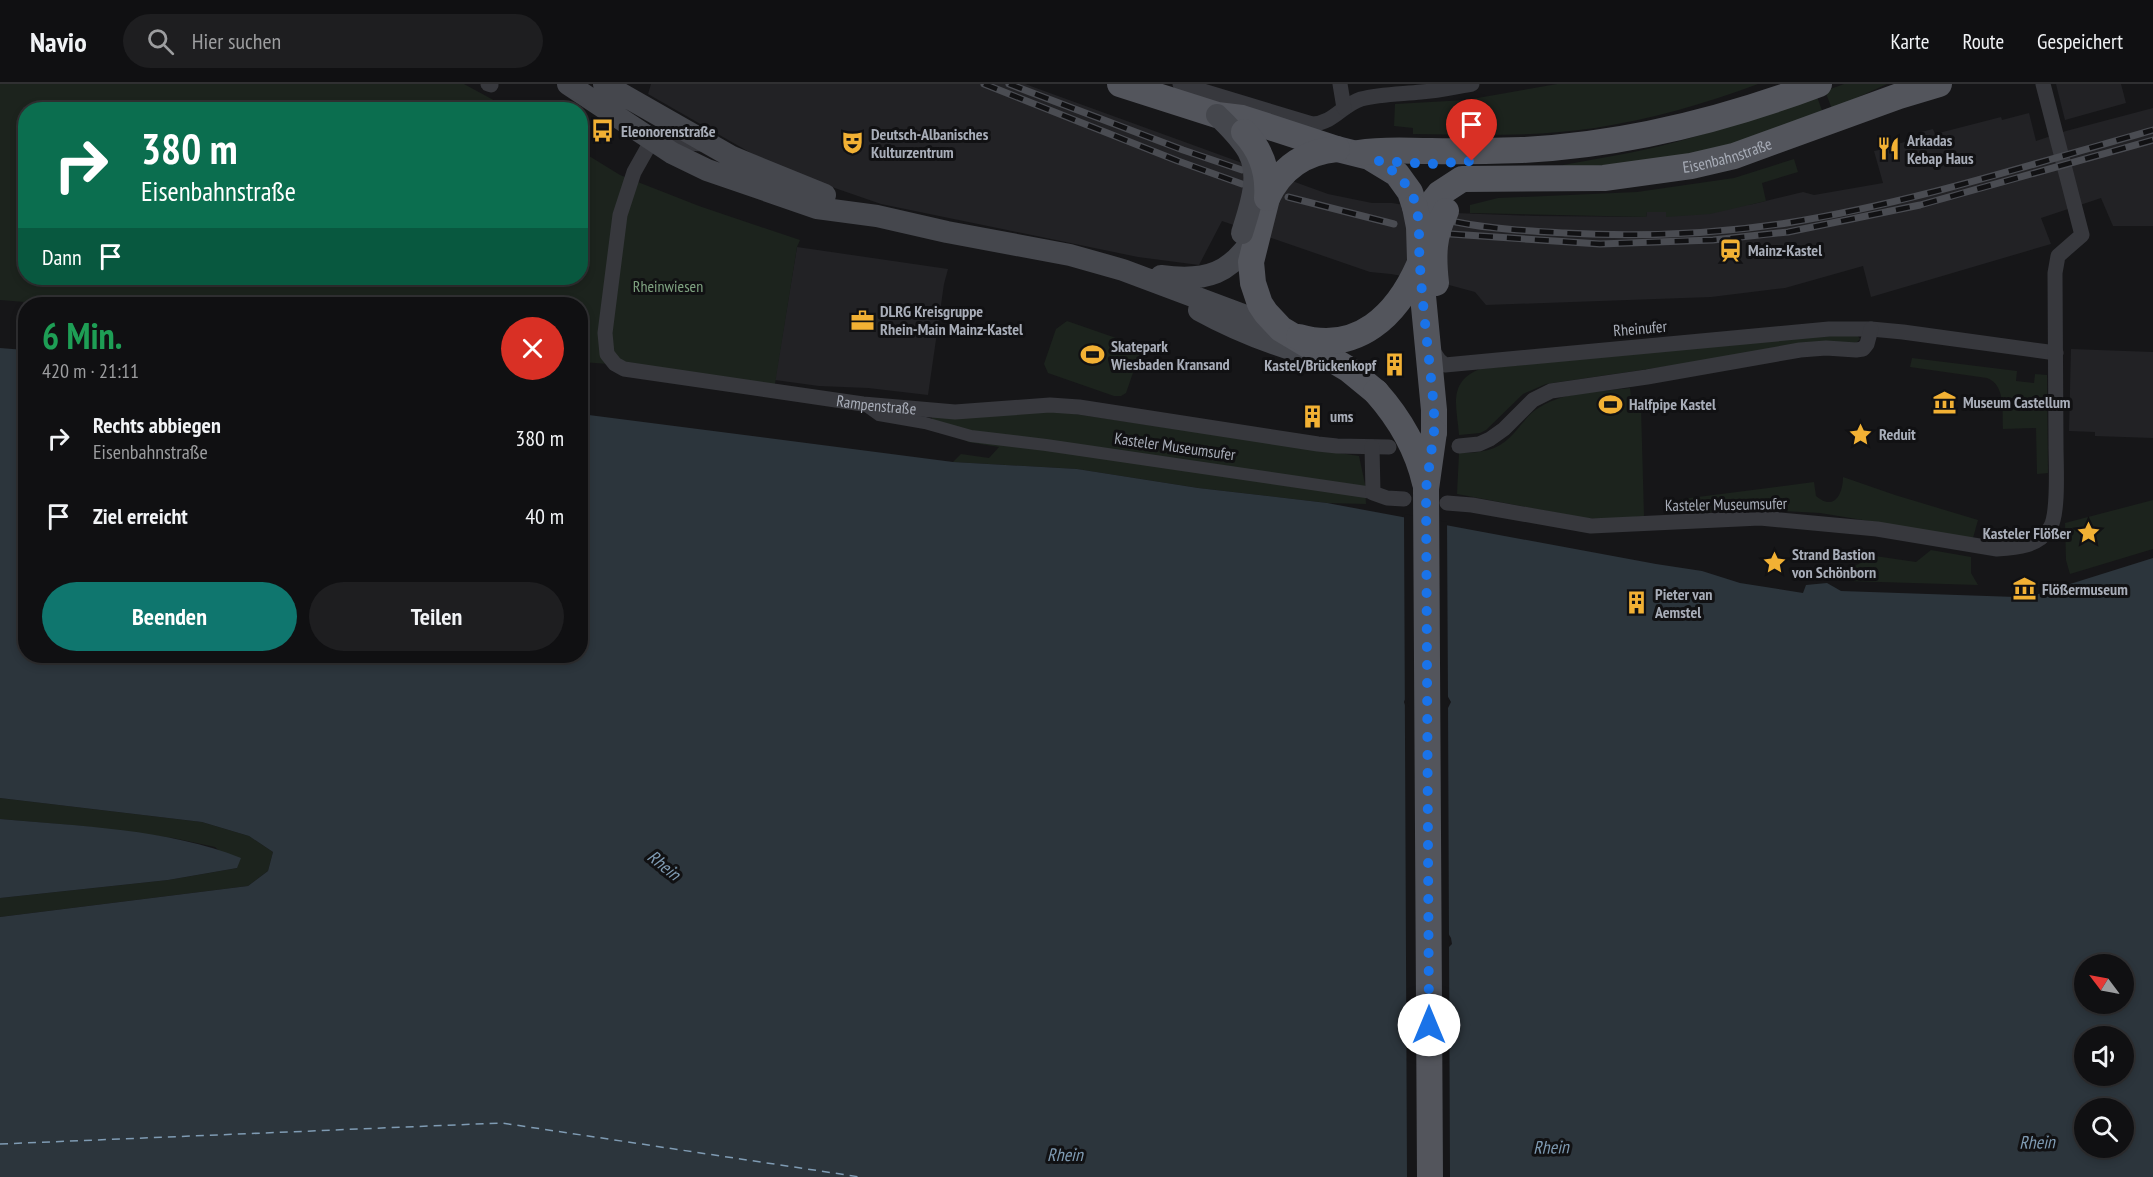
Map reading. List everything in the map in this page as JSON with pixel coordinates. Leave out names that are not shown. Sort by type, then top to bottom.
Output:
[{"type":"main road","points":[[568,84],[652,141],[707,170],[817,208],[877,216],[1070,255],[1124,270],[1307,339],[1330,340],[1348,337],[1366,330],[1393,310],[1423,276]]},
{"type":"main road","points":[[604,84],[706,144],[763,171],[877,216]]},
{"type":"main road","points":[[1120,84],[1217,115],[1242,118],[1371,156],[1404,182],[1427,214],[1423,276],[1427,339],[1440,375]]},
{"type":"main road","points":[[1124,270],[1181,279],[1215,274],[1253,235],[1267,198],[1278,178],[1295,163],[1315,153],[1449,163],[1522,150],[1594,144],[1634,137],[1738,110],[1819,84]]},
{"type":"main road","name":"Eisenbahnstraße","points":[[1427,214],[1439,194],[1462,179],[1604,178],[1691,166],[1734,156],[1939,84]]},
{"type":"main road","points":[[1217,115],[1244,132],[1257,148],[1266,167],[1267,198]]},
{"type":"main road","points":[[1217,115],[1245,146],[1254,167],[1251,262],[1253,283],[1266,313],[1288,332],[1337,363],[1376,392],[1408,437],[1419,463],[1426,497]]},
{"type":"main road","points":[[1124,270],[1226,325],[1294,351],[1337,363]]},
{"type":"main road","points":[[1423,276],[1440,375],[1426,497],[1430,1177]]},
{"type":"street","points":[[1179,84],[1312,124],[1323,124],[1344,108],[1361,99],[1425,88],[1472,84]]},
{"type":"street","points":[[1340,84],[1344,108]]},
{"type":"street","points":[[2043,84],[2082,235],[2058,256],[2055,273],[2056,353]]},
{"type":"street","points":[[639,105],[652,141],[706,144]]},
{"type":"street","name":"Rampenstraße","points":[[652,141],[634,172],[620,215],[605,333],[607,354],[610,360],[624,369],[863,404],[955,412],[1050,405],[1079,407],[1318,444],[1372,447]]},
{"type":"street","name":"Rheinufer","points":[[1440,375],[1829,329],[1871,329],[2056,353]]},
{"type":"street","points":[[1459,447],[1479,444],[1490,439],[1504,429],[1533,400],[1551,391],[1800,350],[1863,349],[1867,344],[1871,329]]},
{"type":"street","name":"Kasteler Museumsufer","points":[[863,404],[879,415],[926,423],[971,436],[1373,493],[1387,498],[1426,497],[1591,526],[1760,518],[1835,524],[1997,549],[2031,544],[2040,539],[2051,526],[2054,517],[2056,353]]},
{"type":"street","points":[[1373,493],[1372,447],[1389,447]]},
{"type":"shaded area","points":[[651,84],[1025,84],[1328,194],[1372,203],[1392,203],[1455,213],[1536,216],[1646,217],[1647,212],[1666,212],[1666,216],[1753,204],[1803,192],[1814,195],[1883,183],[1874,151],[1895,147],[1894,145],[1922,137],[1921,132],[1933,129],[1935,134],[2001,117],[2002,120],[2029,113],[2036,141],[2153,108],[2153,226],[2113,226],[2101,198],[2041,218],[2051,244],[1871,297],[1863,266],[1785,288],[1711,297],[1486,305],[1475,292],[1449,285],[1370,272],[1222,221],[1199,265],[1138,257],[881,204],[777,168],[648,94]]},
{"type":"shaded area","points":[[2056,84],[2121,84],[2126,103],[2065,120]]},
{"type":"shaded area","name":"DLRG Kreisgruppe Rhein-Main Mainz-Kastel","points":[[797,247],[948,269],[928,395],[775,380]]},
{"type":"shaded area","points":[[2071,349],[2153,352],[2153,438],[2095,436],[2095,432],[2069,431]]},
{"type":"green space","name":"Rheinwiesen","points":[[0,84],[464,84],[497,102],[18,102],[18,285],[588,285],[588,155],[620,175],[699,206],[800,240],[774,390],[623,365],[588,362],[588,297],[18,297],[18,301],[0,300]]},
{"type":"green space","points":[[1557,84],[1758,84],[1657,115],[1572,131],[1504,135],[1413,134],[1413,128],[1394,126],[1395,104],[1466,100]]},
{"type":"green space","points":[[1844,84],[1887,84],[1832,109],[1825,91]]},
{"type":"green space","points":[[1816,94],[1823,113],[1703,155],[1564,169],[1563,165],[1678,142]]},
{"type":"green space","points":[[1794,159],[1798,172],[1762,183],[1766,201],[1710,214],[1666,217],[1666,212],[1647,212],[1646,217],[1470,213],[1470,205],[1498,198],[1637,192],[1734,178]]},
{"type":"green space","name":"Skatepark Wiesbaden Kransand","points":[[1067,321],[1142,347],[1126,393],[1114,396],[1048,373],[1044,364],[1056,329]]},
{"type":"green space","points":[[1825,336],[1858,336],[1860,339],[1856,343],[1806,346],[1546,384],[1523,394],[1486,430],[1480,433],[1459,435],[1456,405],[1458,388],[1470,374],[1480,369]]},
{"type":"green space","points":[[1912,358],[2017,371],[2016,381],[2034,383],[2035,374],[2047,375],[2048,473],[2037,474],[2036,428],[2003,429],[2002,400],[1993,382],[1987,378],[1910,367]]},
{"type":"green space","points":[[1630,388],[1632,407],[1641,407],[1644,516],[1612,519],[1584,518],[1457,494],[1459,453],[1486,451],[1500,445],[1532,413],[1550,402],[1572,395]]},
{"type":"green space","points":[[1048,410],[1359,456],[1365,484],[1366,504],[1327,503],[1198,488],[1077,469],[953,462],[961,454],[989,458],[999,447],[968,442],[932,421],[932,416]]},
{"type":"green space","points":[[1843,477],[1978,520],[1973,538],[1820,513],[1761,510],[1683,513],[1682,499],[1814,482],[1816,496],[1828,502],[1833,501],[1837,499]]},
{"type":"green space","points":[[2153,500],[2153,549],[2070,574],[2066,560],[2065,523]]},
{"type":"green space","points":[[1931,550],[1971,557],[1971,573],[1978,585],[1847,581],[1843,578],[1846,570],[1875,556],[1916,562]]},
{"type":"green space","points":[[0,798],[202,822],[249,836],[273,852],[268,871],[248,886],[0,917],[0,898],[168,880],[237,868],[215,847],[173,838],[82,826],[0,819]]},
{"type":"water","name":"Rhein","points":[[0,348],[18,349],[18,663],[588,663],[588,415],[953,462],[1077,469],[1198,488],[1327,503],[1702,571],[1740,583],[1803,593],[1806,585],[1827,583],[1841,591],[2016,597],[2035,595],[2153,558],[2153,1177],[0,1177],[0,917],[248,886],[268,871],[273,852],[249,836],[202,822],[0,798]],"holes":[[[1447,695],[1451,702],[1447,710],[1406,708],[1404,702],[1406,697]],[[1448,933],[1452,944],[1448,948],[1406,946],[1406,936]]]},
{"type":"water","points":[[0,819],[154,835],[213,848],[241,858],[237,868],[168,880],[0,898]]},
{"type":"pier","points":[[1404,514],[1447,522],[1448,701],[1446,698],[1409,698],[1407,702],[1409,707],[1446,707],[1448,704],[1450,1177],[1407,1177]]},
{"type":"ferry route","points":[[0,1144],[502,1123],[860,1177]]},
{"type":"railway","points":[[984,84],[1242,184]]},
{"type":"railway","points":[[1009,84],[1242,170]]},
{"type":"railway","points":[[1456,222],[1524,230],[1620,235],[1676,234],[1760,227],[1834,215],[1926,194],[2153,130]]},
{"type":"railway","points":[[1451,234],[1600,244],[1713,240],[1788,232],[1920,205],[2153,140]]},
{"type":"railway","points":[[1288,197],[1394,224]]},
{"type":"place","name":"Eleonorenstraße","points":[[603,131]]},
{"type":"place","name":"Deutsch-Albanisches Kulturzentrum","points":[[853,143]]},
{"type":"place","name":"Arkadas Kebap Haus","points":[[1889,149]]},
{"type":"place","name":"Mainz-Kastel","points":[[1730,250]]},
{"type":"place","name":"DLRG Kreisgruppe Rhein-Main Mainz-Kastel","points":[[862,320]]},
{"type":"place","name":"Skatepark Wiesbaden Kransand","points":[[1093,355]]},
{"type":"place","name":"Kastel/Brückenkopf","points":[[1394,365]]},
{"type":"place","name":"Museum Castellum","points":[[1945,402]]},
{"type":"place","name":"Halfpipe Kastel","points":[[1611,404]]},
{"type":"place","name":"ums","points":[[1312,416]]},
{"type":"place","name":"Reduit","points":[[1861,434]]},
{"type":"place","name":"Kasteler Flößer","points":[[2089,533]]},
{"type":"place","name":"Strand Bastion von Schönborn","points":[[1774,563]]},
{"type":"place","name":"Flößermuseum","points":[[2024,589]]},
{"type":"place","name":"Pieter van Aemstel","points":[[1637,603]]},
{"type":"route","points":[[1429,1025],[1426,489],[1434,432],[1434,410],[1415,202],[1397,174],[1378,161],[1431,164],[1472,161]]}]
